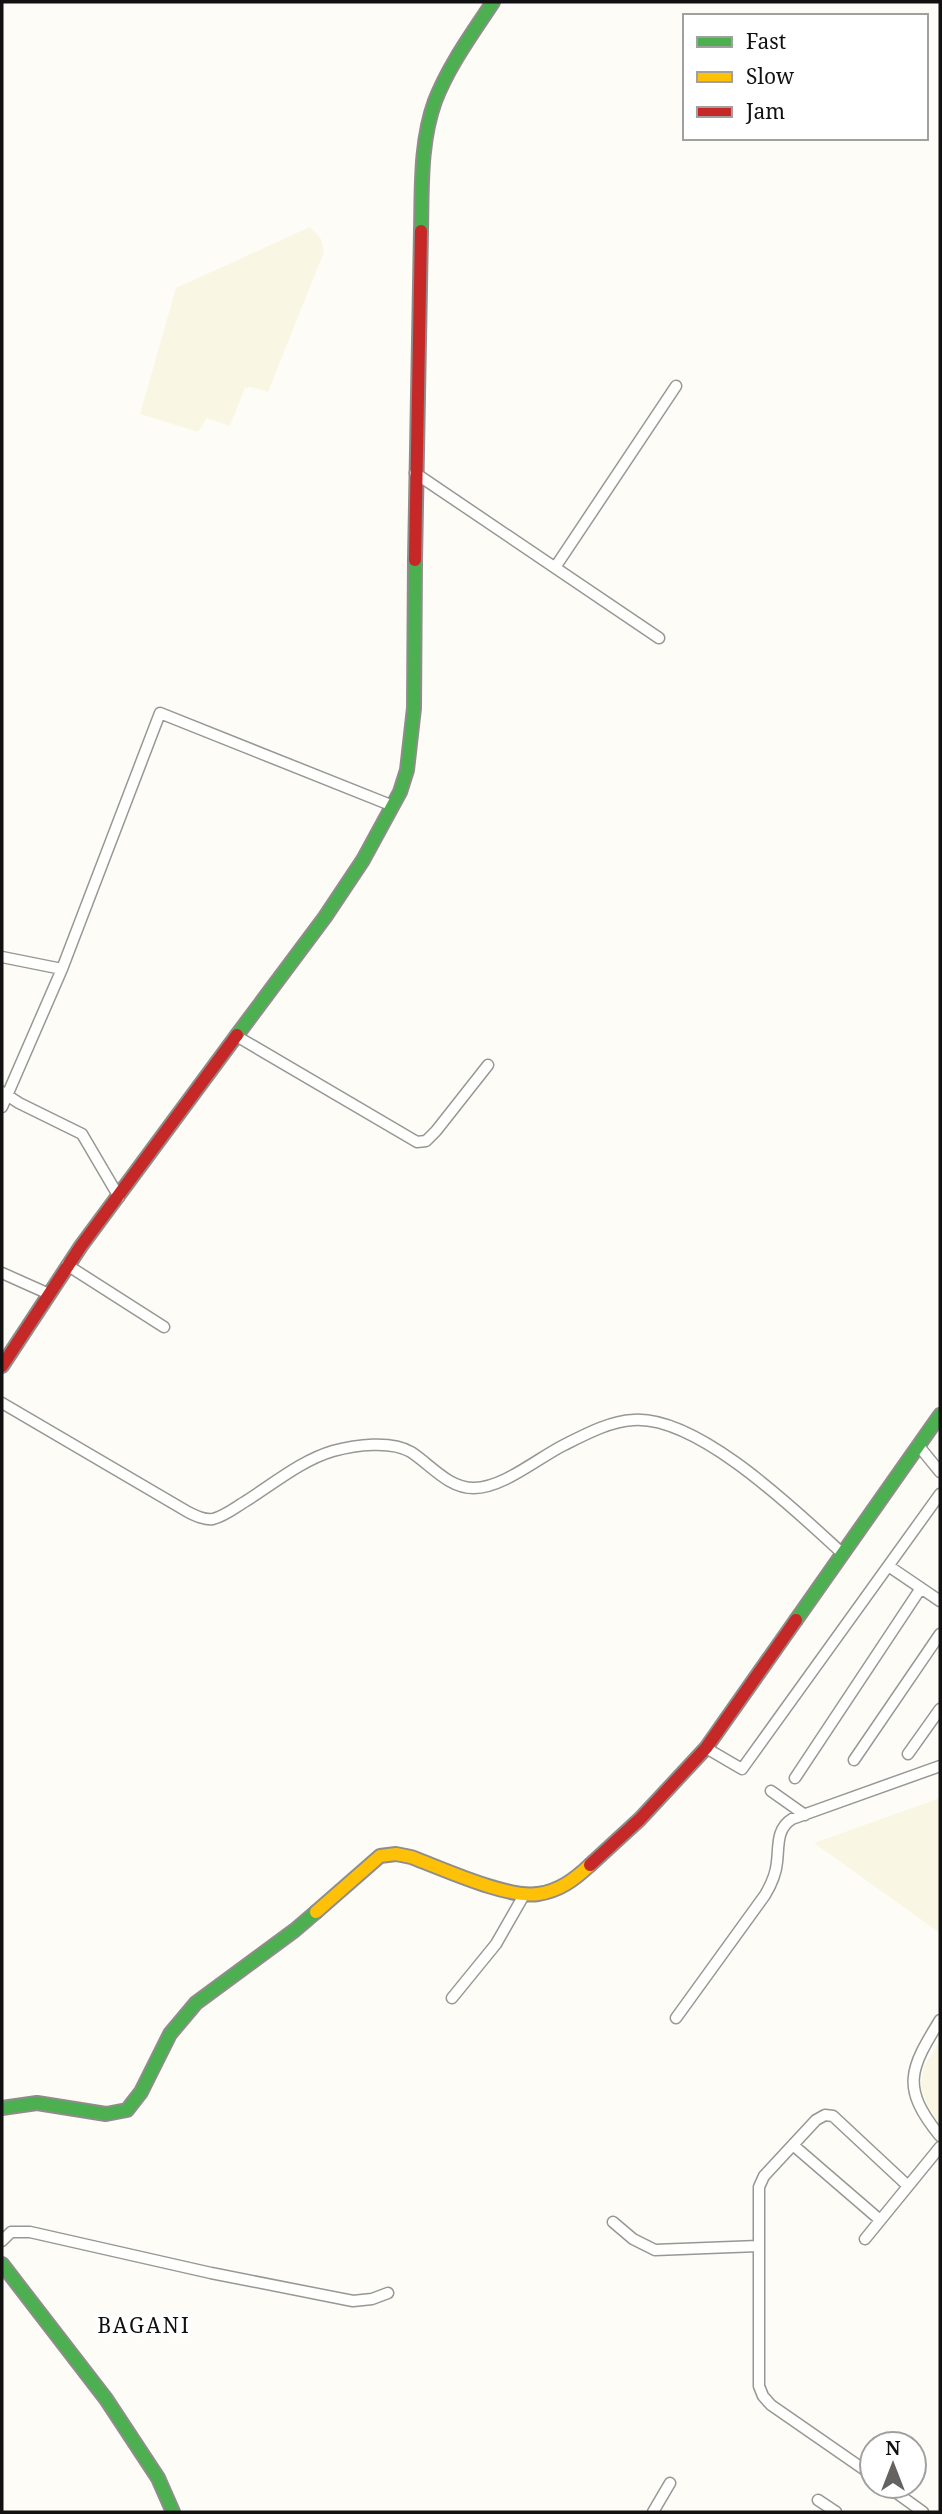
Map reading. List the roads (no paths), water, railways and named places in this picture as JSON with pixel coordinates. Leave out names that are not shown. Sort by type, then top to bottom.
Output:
[{"type":"street","points":[[2,1366],[67,1265],[238,1037],[363,860],[393,806],[407,770],[414,708],[415,473],[422,179],[426,141],[433,105],[444,82],[493,2]]},
{"type":"street","points":[[556,566],[676,386]]},
{"type":"street","points":[[415,473],[659,638]]},
{"type":"street","points":[[2,1107],[4,1093],[62,969],[160,713],[393,806]]},
{"type":"street","points":[[2,957],[62,969]]},
{"type":"street","points":[[238,1037],[416,1142],[426,1141],[436,1131],[488,1065]]},
{"type":"street","points":[[4,1093],[19,1104],[82,1134],[119,1197]]},
{"type":"street","points":[[67,1265],[164,1327]]},
{"type":"street","points":[[2,1273],[49,1294]]},
{"type":"street","points":[[2,1403],[188,1512],[201,1518],[213,1519],[288,1474],[331,1452],[350,1448],[396,1446],[408,1451],[446,1480],[463,1487],[477,1488],[499,1482],[581,1436],[631,1420],[652,1420],[674,1427],[705,1443],[740,1467],[793,1509],[843,1554]]},
{"type":"street","points":[[2,2108],[37,2103],[106,2114],[127,2110],[141,2092],[170,2034],[197,2003],[295,1930],[380,1856],[396,1854],[411,1857],[508,1892],[524,1895],[536,1895],[564,1886],[587,1870],[640,1819],[706,1748],[940,1415]]},
{"type":"street","points":[[918,1445],[940,1472]]},
{"type":"street","points":[[706,1748],[742,1769],[940,1494]]},
{"type":"street","points":[[890,1567],[940,1601]]},
{"type":"street","points":[[795,1778],[921,1588]]},
{"type":"street","points":[[854,1760],[940,1634]]},
{"type":"street","points":[[908,1754],[940,1709]]},
{"type":"street","points":[[676,2018],[765,1895],[775,1873],[778,1846],[785,1824],[940,1766]]},
{"type":"street","points":[[771,1791],[805,1815]]},
{"type":"street","points":[[452,1997],[496,1944],[524,1895]]},
{"type":"street","points":[[940,2020],[915,2064],[913,2079],[920,2109],[940,2136]]},
{"type":"street","points":[[858,2465],[771,2405],[763,2396],[757,2376],[760,2187],[764,2176],[793,2145],[821,2116],[829,2115],[908,2186]]},
{"type":"street","points":[[793,2145],[880,2220]]},
{"type":"street","points":[[864,2239],[940,2147]]},
{"type":"street","points":[[613,2222],[634,2239],[655,2250],[758,2246]]},
{"type":"street","points":[[2,2241],[11,2232],[30,2232],[211,2273],[353,2301],[372,2299],[388,2293]]},
{"type":"street","points":[[2,2264],[53,2326],[111,2405],[159,2479],[173,2512]]},
{"type":"street","points":[[653,2512],[670,2483]]},
{"type":"street","points":[[818,2500],[836,2512]]},
{"type":"street","points":[[906,2500],[923,2512]]},
{"type":"district","name":"BAGANI","points":[[144,2325]]}]
